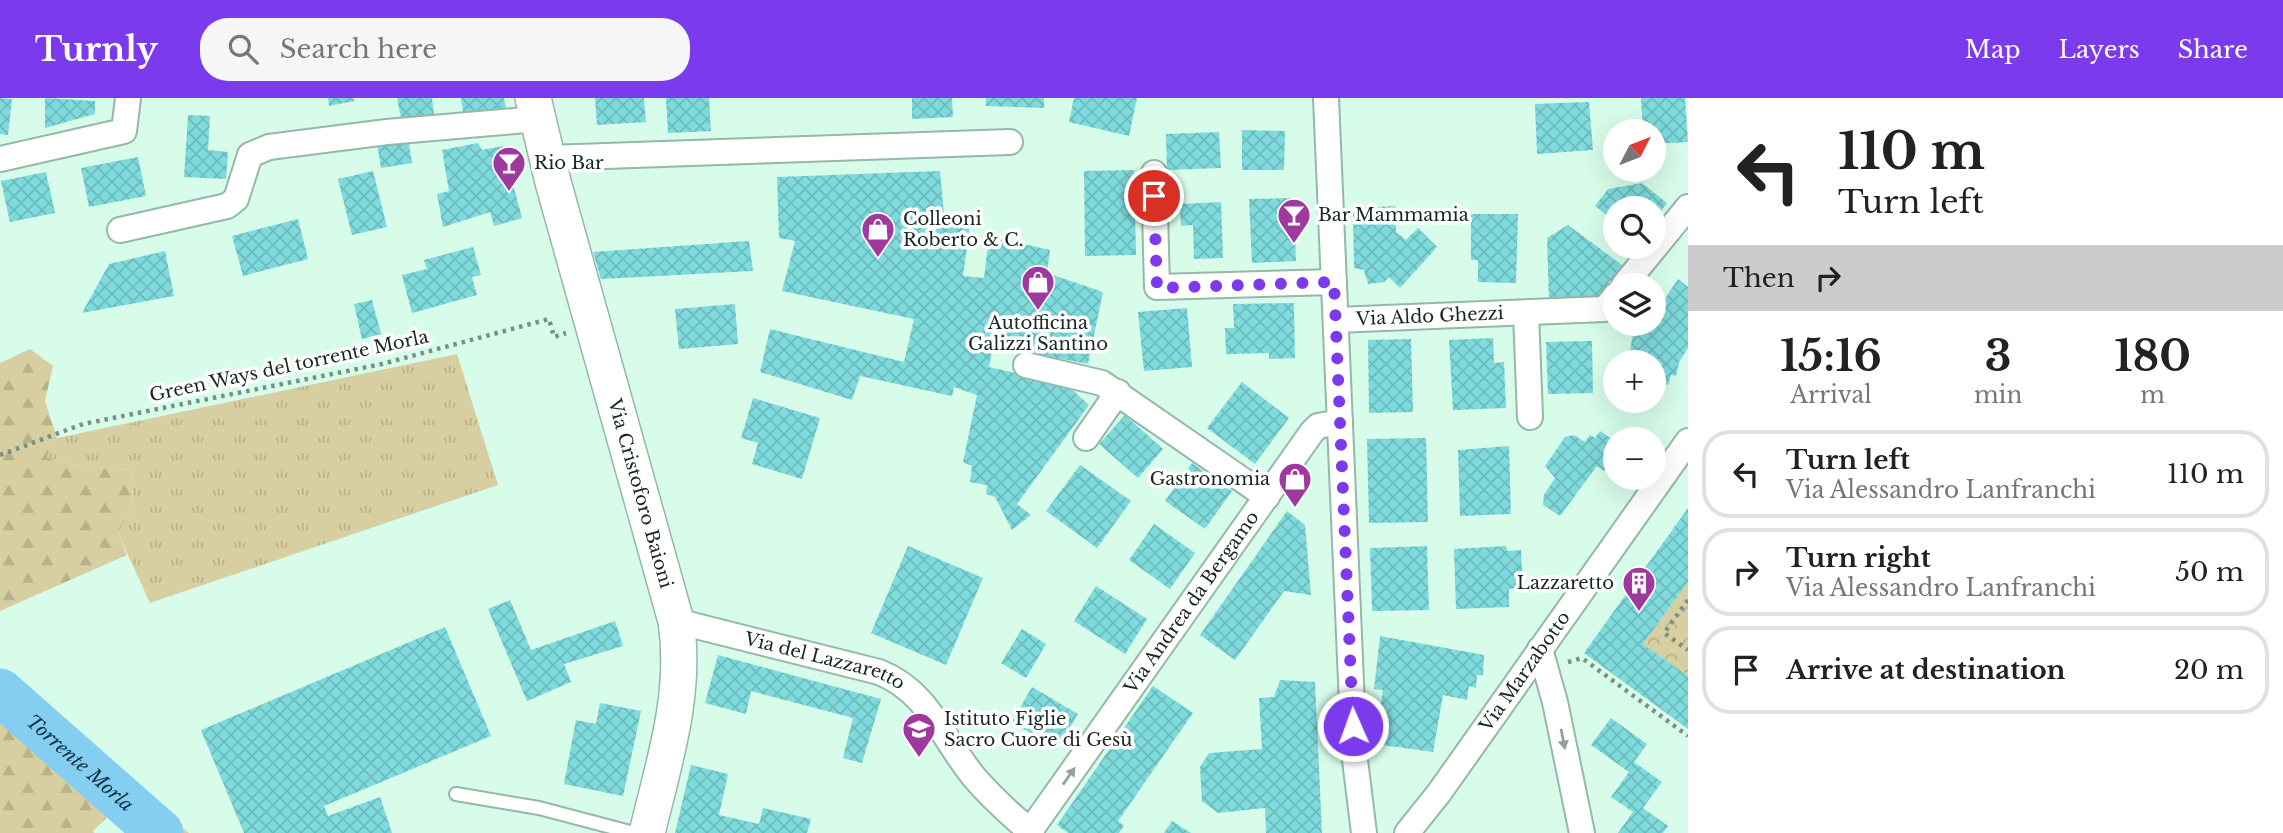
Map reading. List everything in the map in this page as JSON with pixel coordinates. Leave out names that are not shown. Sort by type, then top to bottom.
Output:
[{"type":"street","points":[[0,159],[124,131],[128,98]]},
{"type":"street","points":[[1326,98],[1354,752],[1364,833]]},
{"type":"street","name":"Via Cristoforo Baioni","points":[[120,230],[227,206],[236,199],[250,155],[269,147],[535,109],[676,621],[680,665],[676,713],[647,833]]},
{"type":"street","points":[[548,159],[1010,142]]},
{"type":"street","points":[[1154,173],[1157,288],[1334,282]]},
{"type":"street","points":[[1634,273],[1688,207]]},
{"type":"street","name":"Via Aldo Ghezzi","points":[[1336,320],[1603,309]]},
{"type":"street","name":"Via Aldo Ghezzi","points":[[1526,313],[1530,417]]},
{"type":"street","points":[[1026,365],[1102,383],[1267,496]]},
{"type":"street","points":[[1086,438],[1118,392]]},
{"type":"street","name":"Via Andrea da Bergamo","points":[[1031,832],[1312,432],[1318,426],[1340,422]]},
{"type":"street","name":"Via Marzabotto","points":[[1407,833],[1439,793],[1510,691],[1543,660],[1688,441]]},
{"type":"street","name":"Via del Lazzaretto","points":[[676,621],[879,672],[902,681],[917,695],[976,778],[1031,832]]},
{"type":"street","points":[[1543,660],[1555,702],[1582,833]]},
{"type":"street","points":[[1510,691],[1529,688],[1545,691],[1555,702]]},
{"type":"lane","points":[[456,794],[538,808],[634,833]]},
{"type":"path","name":"Green Ways del torrente Morla","points":[[0,456],[83,424],[382,364],[549,319],[554,337],[572,331]]},
{"type":"path","points":[[1688,600],[1664,633],[1688,650]]},
{"type":"path","points":[[1543,660],[1582,658],[1688,736]]},
{"type":"green space","points":[[30,349],[53,366],[45,401],[57,438],[46,457],[73,465],[131,470],[133,505],[118,533],[127,555],[0,611],[0,363]]},
{"type":"green space","points":[[457,354],[498,485],[150,603],[118,533],[133,505],[131,470],[73,465],[45,457],[57,438]]},
{"type":"green space","points":[[1688,582],[1688,676],[1643,644]]},
{"type":"green space","points":[[0,668],[34,706],[189,833],[148,833],[117,808],[94,833],[0,833]]},
{"type":"building","points":[[0,98],[12,99],[8,135],[0,134]]},
{"type":"building","points":[[45,98],[95,101],[95,114],[45,128]]},
{"type":"building","points":[[328,98],[354,98],[354,101],[329,106]]},
{"type":"building","points":[[397,98],[432,98],[434,115],[401,118]]},
{"type":"building","points":[[461,98],[504,98],[506,108],[463,112]]},
{"type":"building","points":[[595,98],[644,98],[646,122],[597,125]]},
{"type":"building","points":[[666,98],[709,98],[711,131],[668,133]]},
{"type":"building","points":[[912,98],[952,98],[953,117],[912,119]]},
{"type":"building","points":[[986,98],[1044,98],[1044,108],[986,106]]},
{"type":"building","points":[[1074,98],[1137,98],[1129,136],[1069,122]]},
{"type":"building","points":[[1641,98],[1685,98],[1688,142],[1666,143],[1666,119],[1642,119]]},
{"type":"building","points":[[1589,102],[1593,150],[1537,154],[1535,104]]},
{"type":"building","points":[[188,115],[210,116],[208,150],[228,152],[226,179],[184,177]]},
{"type":"building","points":[[1242,130],[1285,131],[1284,170],[1242,170]]},
{"type":"building","points":[[1219,132],[1221,168],[1167,170],[1166,134]]},
{"type":"building","points":[[408,138],[412,163],[381,168],[377,143]]},
{"type":"building","points":[[478,143],[482,150],[503,146],[522,218],[494,226],[490,212],[443,227],[437,194],[449,191],[442,150]]},
{"type":"building","points":[[138,157],[146,196],[89,207],[81,168]]},
{"type":"building","points":[[1134,170],[1136,255],[1085,256],[1084,171]]},
{"type":"building","points":[[373,171],[387,227],[352,235],[338,179]]},
{"type":"building","points":[[940,171],[945,225],[970,225],[963,276],[984,278],[989,236],[1050,250],[1047,273],[1103,292],[1088,364],[993,346],[989,367],[1066,384],[1089,405],[1017,504],[1031,515],[1012,530],[995,497],[986,494],[987,485],[970,482],[972,466],[963,462],[977,395],[954,387],[952,396],[860,376],[852,400],[760,372],[770,329],[904,362],[914,319],[782,291],[795,241],[779,238],[777,177]]},
{"type":"building","points":[[46,172],[55,213],[10,222],[1,181]]},
{"type":"building","points":[[1642,183],[1658,196],[1603,196],[1603,212],[1595,206],[1608,189]]},
{"type":"building","points":[[1294,198],[1296,261],[1252,263],[1249,199]]},
{"type":"building","points":[[1221,202],[1223,258],[1194,259],[1193,225],[1181,226],[1180,204]]},
{"type":"building","points":[[1395,206],[1396,232],[1406,240],[1418,228],[1437,247],[1400,288],[1389,277],[1384,282],[1368,284],[1364,270],[1354,268],[1353,208]]},
{"type":"building","points":[[1471,214],[1518,214],[1516,283],[1478,282],[1478,260],[1471,260]]},
{"type":"building","points":[[298,219],[308,259],[243,276],[232,236]]},
{"type":"building","points":[[1568,225],[1603,251],[1603,259],[1614,259],[1622,265],[1616,273],[1603,273],[1603,290],[1594,302],[1549,302],[1547,238]]},
{"type":"building","points":[[749,241],[753,271],[601,279],[593,252]]},
{"type":"building","points":[[473,247],[481,275],[472,277],[477,295],[412,313],[402,275],[427,269],[424,260]]},
{"type":"building","points":[[165,251],[174,296],[82,313],[109,264]]},
{"type":"building","points":[[1678,279],[1688,287],[1688,348],[1679,362],[1676,376],[1671,375],[1668,385],[1666,350],[1630,350],[1633,336],[1666,336],[1666,297]]},
{"type":"building","points":[[372,300],[381,334],[362,339],[354,304]]},
{"type":"building","points":[[1294,303],[1295,358],[1269,359],[1269,353],[1226,354],[1225,328],[1234,328],[1233,304]]},
{"type":"building","points":[[735,304],[738,344],[679,349],[675,309]]},
{"type":"building","points":[[1187,308],[1192,367],[1144,371],[1138,312]]},
{"type":"building","points":[[1493,338],[1494,363],[1504,362],[1506,408],[1453,410],[1449,340]]},
{"type":"building","points":[[1411,339],[1413,412],[1369,413],[1368,340]]},
{"type":"building","points":[[1592,341],[1593,393],[1548,394],[1546,342]]},
{"type":"building","points":[[1242,382],[1289,418],[1255,464],[1207,428]]},
{"type":"building","points":[[753,398],[820,418],[802,479],[752,464],[758,443],[741,438]]},
{"type":"building","points":[[1125,415],[1163,449],[1138,478],[1099,444]]},
{"type":"building","points":[[1600,431],[1603,433],[1603,470],[1597,466],[1560,516],[1543,505],[1544,495],[1555,478],[1545,466],[1565,437],[1574,435],[1585,442],[1590,435],[1595,438]]},
{"type":"building","points":[[1426,438],[1428,522],[1369,523],[1367,439]]},
{"type":"building","points":[[1509,446],[1511,514],[1460,516],[1458,450]]},
{"type":"building","points":[[1192,463],[1232,491],[1205,529],[1165,501]]},
{"type":"building","points":[[1080,465],[1131,501],[1097,548],[1046,511]]},
{"type":"building","name":"Lazzaretto","points":[[1688,508],[1688,582],[1643,644],[1688,676],[1688,729],[1584,653]]},
{"type":"building","points":[[1287,511],[1305,525],[1311,595],[1284,591],[1235,660],[1200,635]]},
{"type":"building","points":[[1154,524],[1195,553],[1170,589],[1129,560]]},
{"type":"building","points":[[908,546],[983,578],[946,665],[871,633]]},
{"type":"building","points":[[1427,546],[1429,610],[1372,611],[1370,548]]},
{"type":"building","points":[[1506,546],[1507,551],[1521,550],[1523,587],[1509,589],[1509,607],[1456,609],[1454,549]]},
{"type":"building","points":[[1096,586],[1147,619],[1125,654],[1074,621]]},
{"type":"building","points":[[510,600],[531,650],[615,621],[623,646],[564,664],[571,682],[527,701],[488,609]]},
{"type":"building","points":[[445,627],[491,736],[324,806],[328,816],[380,797],[392,833],[244,833],[201,730]]},
{"type":"building","points":[[1022,629],[1046,644],[1026,678],[1001,663]]},
{"type":"building","points":[[1380,636],[1484,655],[1483,675],[1477,675],[1476,688],[1469,686],[1467,700],[1443,695],[1433,752],[1375,744],[1383,690],[1374,689]]},
{"type":"building","points":[[718,655],[881,699],[862,763],[843,758],[853,718],[751,691],[746,714],[705,703]]},
{"type":"building","points":[[1280,680],[1315,682],[1322,833],[1266,833],[1265,808],[1218,813],[1202,801],[1200,767],[1209,753],[1262,749],[1259,698],[1274,697]]},
{"type":"building","points":[[1153,686],[1193,713],[1118,821],[1124,826],[1119,833],[1068,833],[1057,825]]},
{"type":"building","points":[[1032,687],[1078,714],[1057,749],[1012,722]]},
{"type":"building","points":[[600,703],[641,711],[623,796],[564,784],[576,720],[596,724]]},
{"type":"building","points":[[1611,718],[1647,744],[1634,762],[1662,782],[1643,808],[1668,826],[1663,833],[1618,833],[1633,812],[1611,797],[1629,772],[1591,745]]},
{"type":"building","points":[[691,765],[728,774],[719,815],[759,824],[763,808],[811,819],[807,833],[675,833]]},
{"type":"building","points":[[1172,821],[1191,833],[1164,833]]},
{"type":"waterway","name":"Torrente Morla","points":[[0,692],[160,833]]},
{"type":"place","name":"Rio Bar","points":[[509,193]]},
{"type":"place","name":"Bar Mammamia","points":[[1294,245]]},
{"type":"place","name":"Colleoni Roberto & C.","points":[[878,259]]},
{"type":"place","name":"Autofficina Galizzi Santino","points":[[1038,312]]},
{"type":"place","name":"Gastronomia","points":[[1295,509]]},
{"type":"place","name":"Lazzaretto","points":[[1639,613]]},
{"type":"place","name":"Istituto Figlie Sacro Cuore di Gesù","points":[[919,759]]},
{"type":"route","points":[[1154,196],[1157,288],[1334,282],[1353,726]]}]
